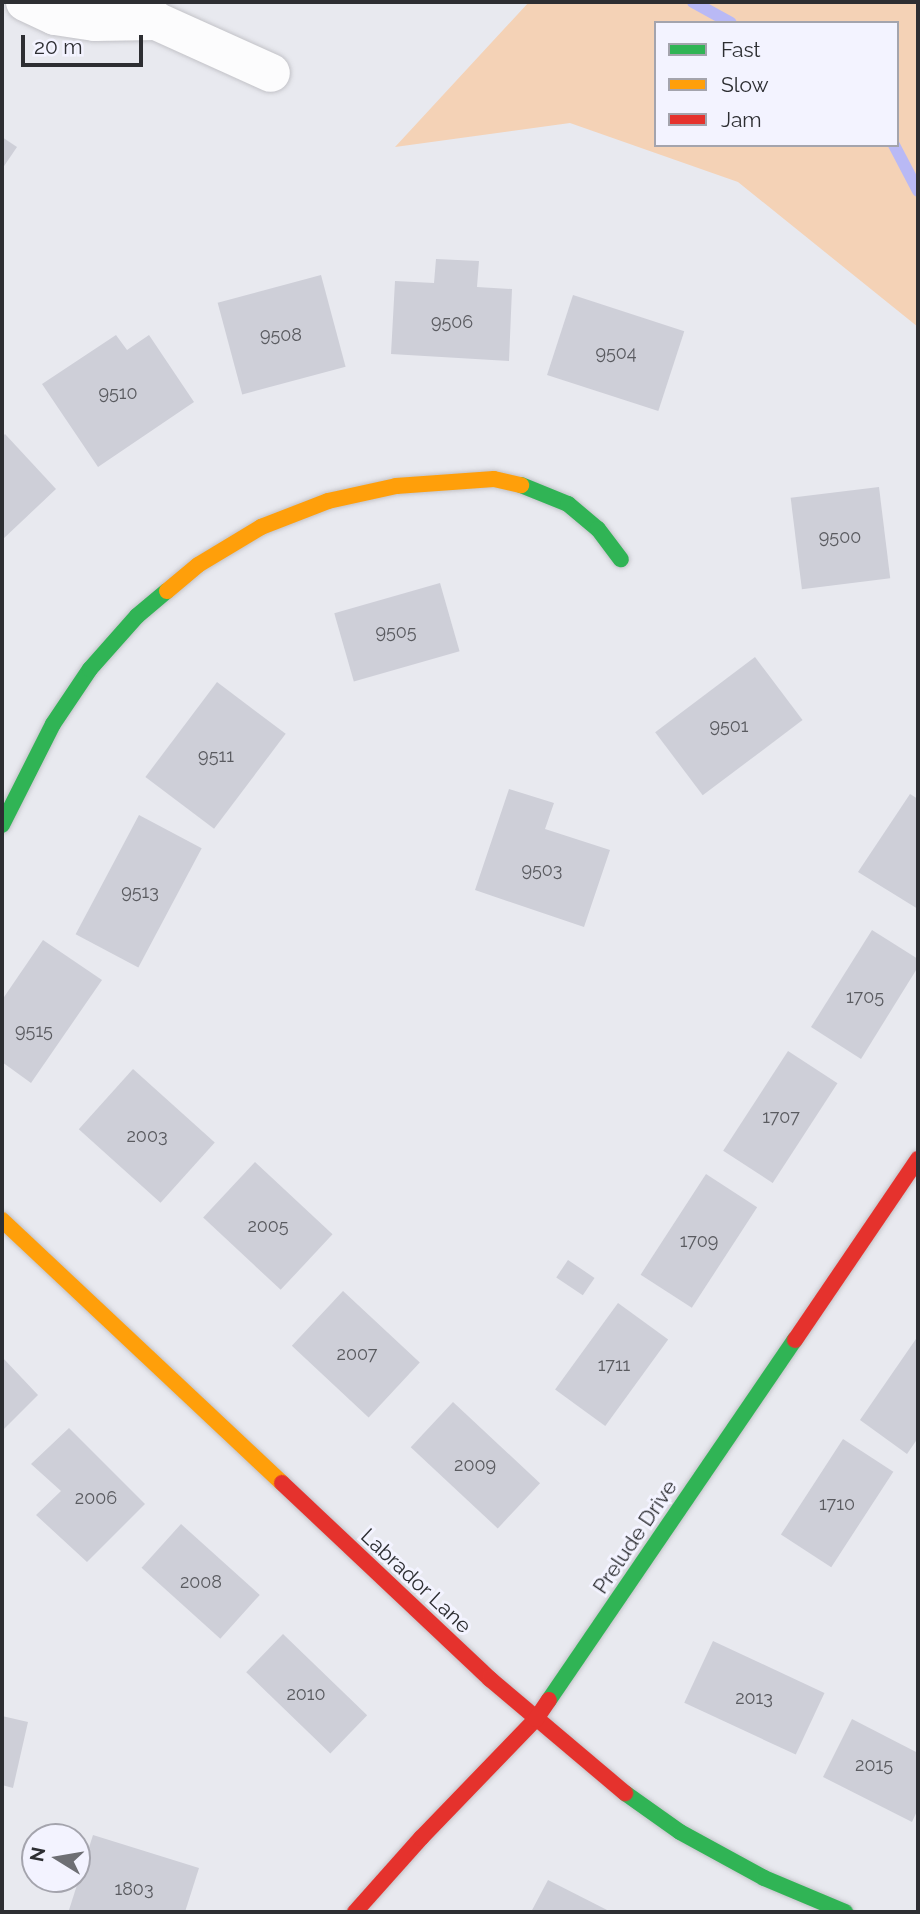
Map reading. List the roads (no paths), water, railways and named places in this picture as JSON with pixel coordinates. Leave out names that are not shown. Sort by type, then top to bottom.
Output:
[{"type":"street","points":[[25,2],[55,16],[95,22],[153,8],[271,73]]},
{"type":"street","points":[[2,825],[53,724],[90,669],[137,616],[188,573],[261,527],[328,501],[397,486],[494,479],[533,487],[568,504],[598,528],[621,559]]},
{"type":"street","name":"Prelude Drive","points":[[355,1912],[421,1838],[536,1719],[918,1159]]},
{"type":"street","name":"Labrador Lane","points":[[2,1220],[536,1719],[604,1778],[680,1832],[764,1878],[845,1912]]},
{"type":"waterway","points":[[693,2],[727,21]]},
{"type":"waterway","points":[[895,147],[918,191]]}]
